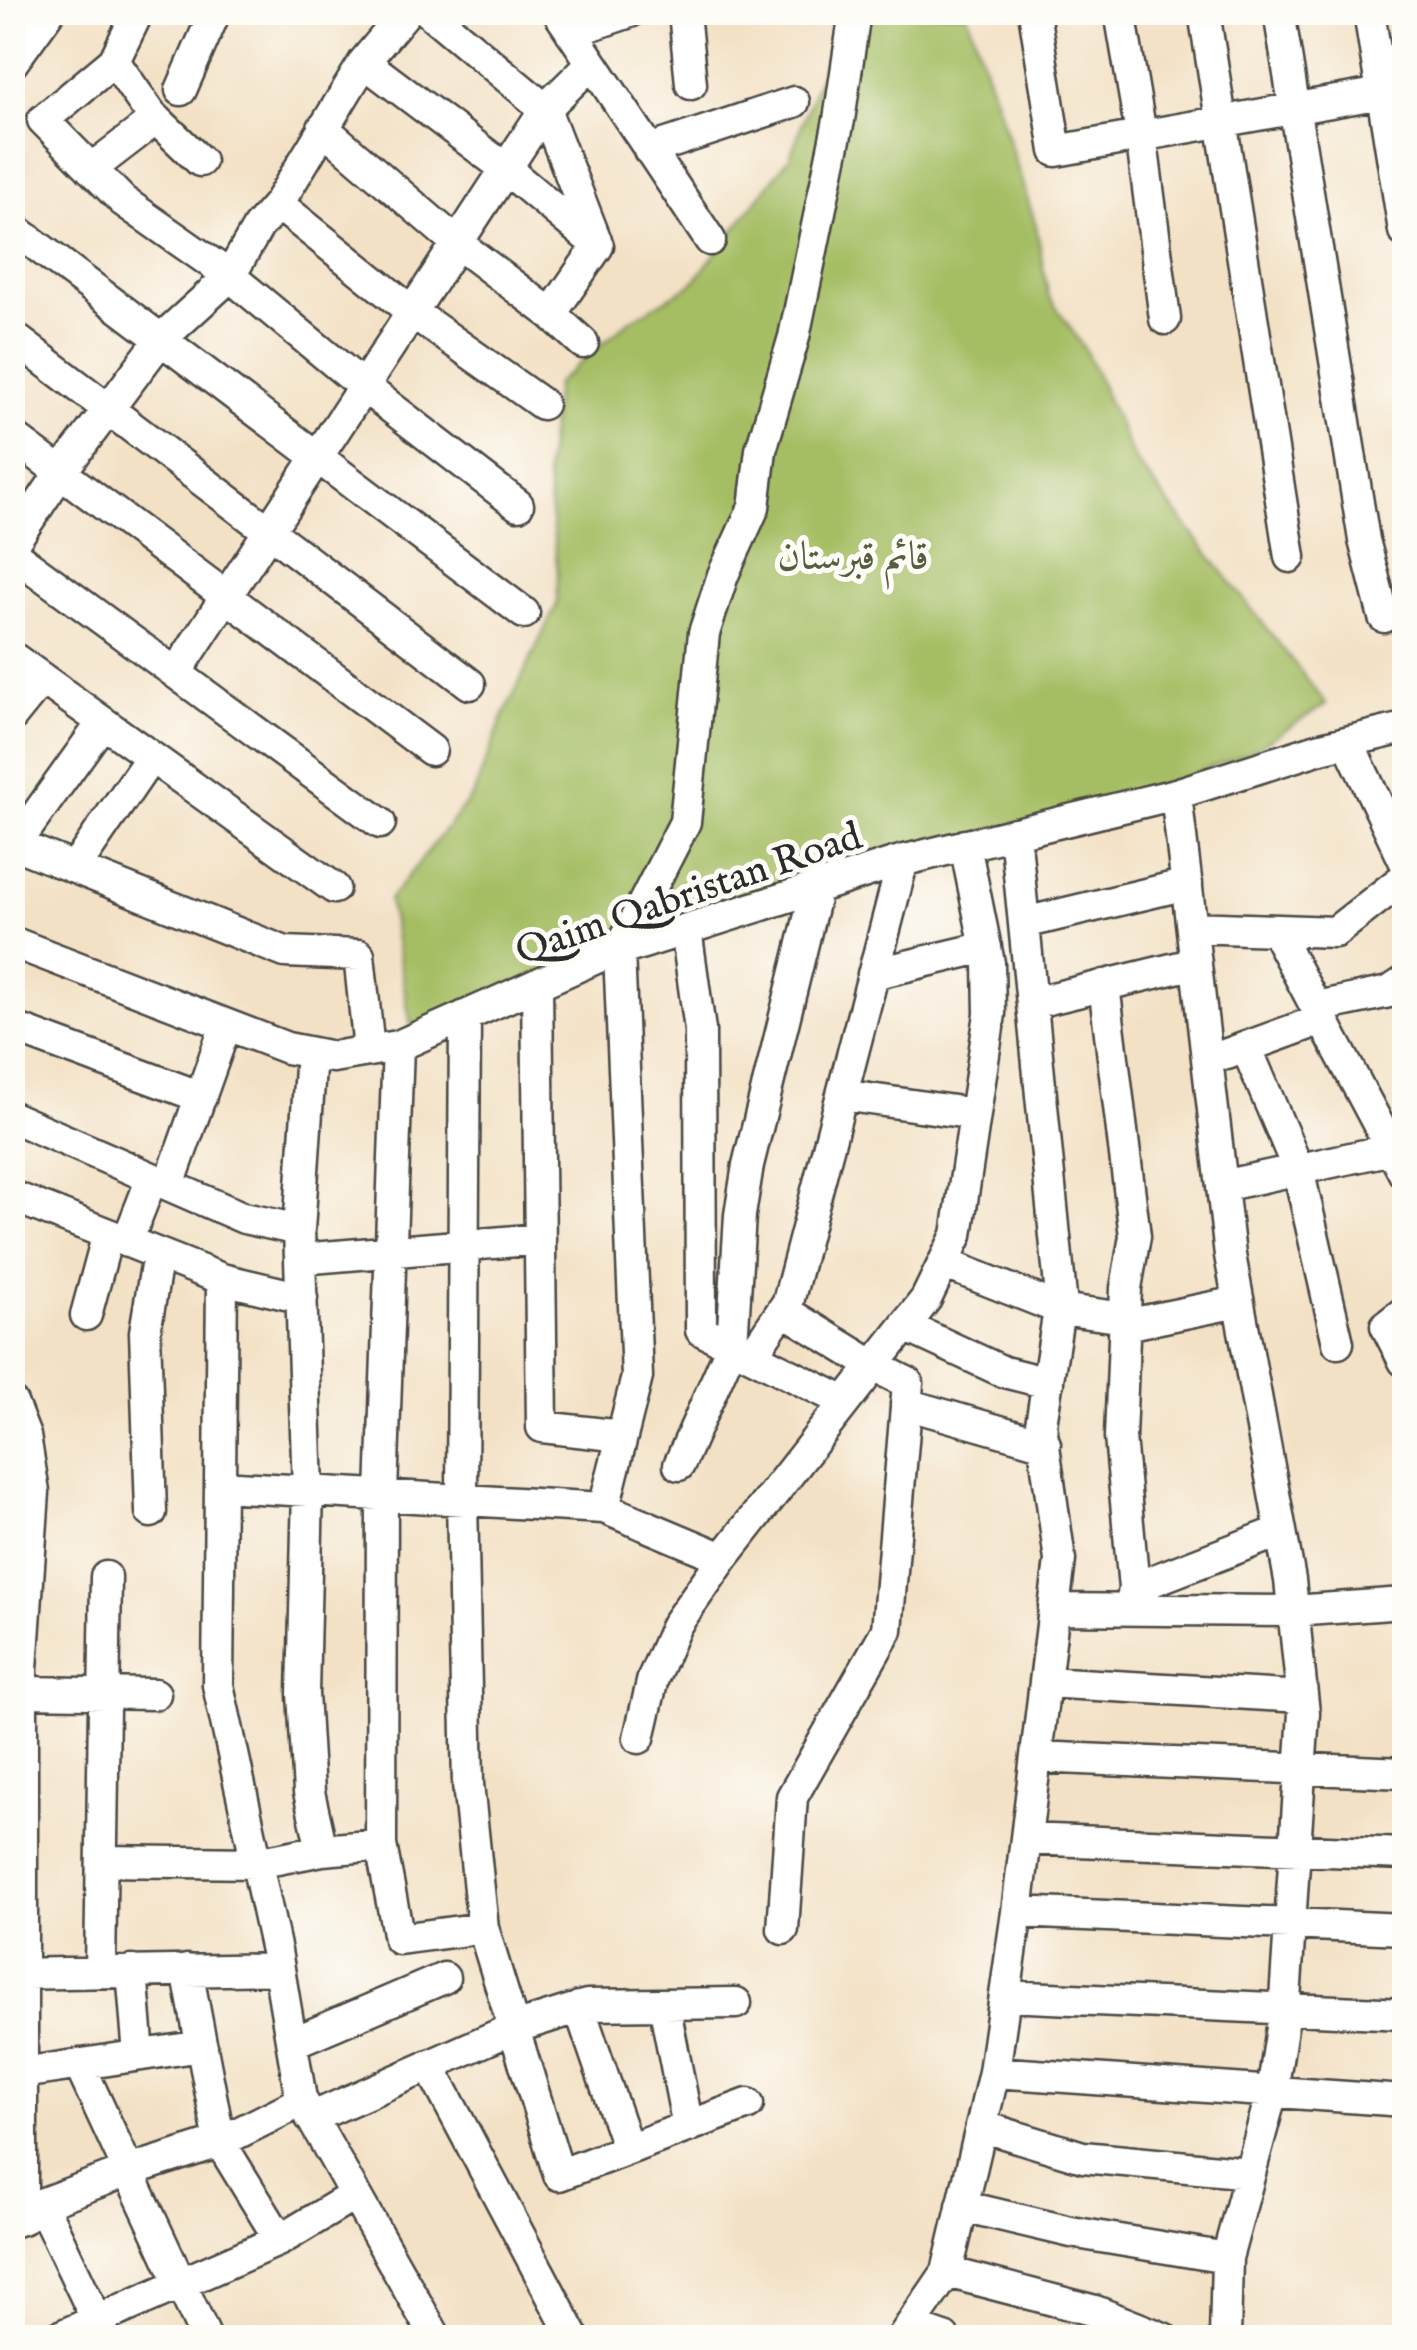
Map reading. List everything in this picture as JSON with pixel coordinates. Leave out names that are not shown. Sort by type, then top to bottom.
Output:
[{"type":"street","points":[[12,63],[49,12]]},
{"type":"street","points":[[138,12],[114,62],[43,120],[123,201],[230,276],[363,386],[518,505]]},
{"type":"street","points":[[181,90],[215,12]]},
{"type":"street","points":[[12,546],[61,472],[161,339],[230,276],[364,62],[406,12]]},
{"type":"street","points":[[429,12],[545,109],[598,246]]},
{"type":"street","points":[[630,12],[564,22],[710,240]]},
{"type":"street","points":[[684,12],[690,84]]},
{"type":"street","points":[[604,1508],[637,1376],[619,950],[685,822],[704,633],[723,575],[754,507],[760,450],[794,337],[839,120],[855,12]]},
{"type":"street","points":[[1034,12],[1056,151],[1394,91]]},
{"type":"street","points":[[1120,12],[1141,134],[1165,319]]},
{"type":"street","points":[[1204,12],[1290,558]]},
{"type":"street","points":[[1279,12],[1364,540],[1384,617]]},
{"type":"street","points":[[1369,12],[1394,91],[1404,230]]},
{"type":"street","points":[[114,62],[156,119],[200,161]]},
{"type":"street","points":[[364,62],[506,169],[598,246]]},
{"type":"street","points":[[176,673],[545,109],[591,64]]},
{"type":"street","points":[[650,150],[794,102]]},
{"type":"street","points":[[92,169],[156,119]]},
{"type":"street","points":[[323,128],[583,343]]},
{"type":"street","points":[[278,204],[412,312],[542,404]]},
{"type":"street","points":[[12,227],[524,613]]},
{"type":"street","points":[[551,314],[598,246]]},
{"type":"street","points":[[12,336],[470,684]]},
{"type":"street","points":[[12,436],[431,750]]},
{"type":"street","points":[[12,553],[380,823]]},
{"type":"street","points":[[12,657],[334,888]]},
{"type":"street","points":[[12,716],[42,678]]},
{"type":"street","points":[[103,722],[14,844],[285,952],[359,955],[384,1048],[390,1252],[382,1494],[381,1845],[399,1939],[483,1928]]},
{"type":"street","name":"Qaim Qabristan Road","points":[[12,942],[287,1048],[333,1056],[384,1048],[619,950],[903,860],[1176,794],[1404,728]]},
{"type":"street","points":[[1348,742],[1404,860]]},
{"type":"street","points":[[75,868],[151,757]]},
{"type":"street","points":[[1176,794],[1238,1302],[1281,1531],[1302,1697],[1284,2009],[1272,2092],[1227,2258],[1225,2338]]},
{"type":"street","points":[[944,2338],[906,2332],[946,2272],[994,2072],[1018,1912],[1060,1560],[1041,1424],[1062,1297],[1015,833]]},
{"type":"street","points":[[639,1738],[653,1678],[676,1625],[723,1558],[926,1299],[957,1236],[990,1014],[986,948],[966,845]]},
{"type":"street","points":[[679,1465],[742,1350],[788,1302],[903,860]]},
{"type":"street","points":[[1192,927],[1335,932],[1404,878]]},
{"type":"street","points":[[1024,923],[1187,884]]},
{"type":"street","points":[[742,1350],[740,1215],[748,1165],[817,887]]},
{"type":"street","points":[[686,929],[700,1030],[701,1330],[845,1402]]},
{"type":"street","points":[[1222,1186],[1298,1170],[1398,1161],[1275,930]]},
{"type":"street","points":[[873,974],[986,948]]},
{"type":"street","points":[[1032,1003],[1196,964]]},
{"type":"street","points":[[1207,1062],[1320,1013],[1389,992],[1404,982]]},
{"type":"street","points":[[537,984],[542,1427],[622,1436]]},
{"type":"street","points":[[1104,986],[1134,1236],[1125,1321],[1120,1437],[1133,1599]]},
{"type":"street","points":[[465,1016],[462,1500],[468,1784],[483,1928],[558,2175],[748,2104]]},
{"type":"street","points":[[86,1316],[117,1238],[161,1182],[201,1097],[226,1025]]},
{"type":"street","points":[[12,1026],[201,1097]]},
{"type":"street","points":[[1246,1047],[1298,1170],[1338,1343]]},
{"type":"street","points":[[310,1053],[300,1244],[308,1489],[303,1694],[309,1792],[322,1850]]},
{"type":"street","points":[[842,1095],[975,1114]]},
{"type":"street","points":[[12,1117],[300,1244],[390,1252],[540,1239]]},
{"type":"street","points":[[12,1196],[222,1280],[302,1298]]},
{"type":"street","points":[[151,1512],[145,1332],[158,1254]]},
{"type":"street","points":[[946,1264],[1060,1308],[1125,1321],[1238,1302]]},
{"type":"street","points":[[222,1280],[218,1686],[280,1969],[306,2110],[355,2195],[422,2333]]},
{"type":"street","points":[[783,1310],[908,1383],[887,1630],[792,1797],[783,1929]]},
{"type":"street","points":[[1404,1312],[1386,1326],[1404,1360]]},
{"type":"street","points":[[905,1326],[1004,1372],[1048,1383]]},
{"type":"street","points":[[12,1403],[25,1436],[34,1492],[22,1692],[17,2216]]},
{"type":"street","points":[[906,1404],[1044,1444]]},
{"type":"street","points":[[220,1486],[604,1508],[723,1558]]},
{"type":"street","points":[[1133,1599],[1281,1531]]},
{"type":"street","points":[[100,1972],[106,1577]]},
{"type":"street","points":[[1054,1610],[1133,1599],[1293,1611],[1404,1603]]},
{"type":"street","points":[[1045,1682],[1302,1697]]},
{"type":"street","points":[[22,1692],[155,1694]]},
{"type":"street","points":[[1036,1757],[1404,1773]]},
{"type":"street","points":[[1026,1839],[1404,1854]]},
{"type":"street","points":[[102,1861],[257,1863],[322,1850],[381,1845]]},
{"type":"street","points":[[1018,1912],[1404,1929]]},
{"type":"street","points":[[18,1973],[280,1969]]},
{"type":"street","points":[[187,1970],[220,2142],[280,2240]]},
{"type":"street","points":[[132,1971],[139,2055]]},
{"type":"street","points":[[292,2043],[444,1978]]},
{"type":"street","points":[[1005,1996],[1404,2014]]},
{"type":"street","points":[[17,2216],[128,2170],[220,2142],[429,2066],[514,2028],[579,2007],[736,2003]]},
{"type":"street","points":[[664,2004],[688,2127]]},
{"type":"street","points":[[579,2007],[628,2149]]},
{"type":"street","points":[[19,2089],[79,2064],[202,2046]]},
{"type":"street","points":[[79,2064],[206,2338]]},
{"type":"street","points":[[429,2066],[574,2338]]},
{"type":"street","points":[[994,2072],[1404,2101]]},
{"type":"street","points":[[981,2126],[1083,2157],[1250,2174]]},
{"type":"street","points":[[56,2338],[101,2329],[181,2283],[280,2240],[355,2195]]},
{"type":"street","points":[[962,2206],[1071,2232],[1227,2258]]},
{"type":"street","points":[[17,2216],[46,2214],[101,2329]]},
{"type":"street","points":[[946,2272],[1095,2310],[1163,2338]]},
{"type":"green space","name":"قائم قبرستان","points":[[843,13],[967,13],[1036,225],[1048,295],[1086,351],[1134,459],[1326,704],[1249,753],[1177,780],[411,1026],[389,900],[473,795],[503,717],[557,604],[558,574],[546,470],[556,384],[629,321],[692,284],[790,157]]}]
